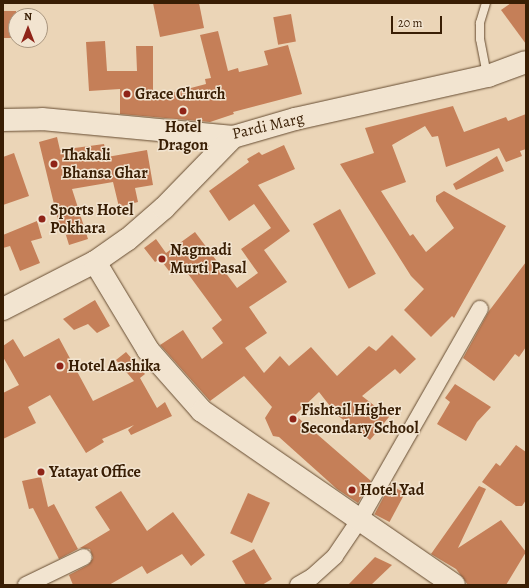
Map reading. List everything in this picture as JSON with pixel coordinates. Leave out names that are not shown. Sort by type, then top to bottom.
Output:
[{"type":"main road","name":"Pardi Marg","points":[[3,120],[42,119],[233,137],[295,119],[488,76],[526,62]]},
{"type":"main road","points":[[3,309],[95,262],[127,240],[164,208],[233,137]]},
{"type":"main road","points":[[95,262],[148,350],[202,411],[454,585]]},
{"type":"street","points":[[298,585],[312,577],[335,556],[360,519],[480,309]]},
{"type":"street","points":[[26,585],[84,557]]},
{"type":"lane","points":[[486,3],[480,24],[480,39],[488,76]]},
{"type":"building","points":[[153,3],[199,3],[204,28],[160,37]]},
{"type":"building","points":[[511,3],[526,3],[526,44],[501,10]]},
{"type":"building","points":[[3,11],[8,11],[8,38],[3,38]]},
{"type":"building","points":[[291,14],[296,42],[278,45],[273,17]]},
{"type":"building","points":[[218,31],[228,71],[238,68],[239,72],[268,65],[264,51],[288,45],[302,94],[233,112],[234,114],[210,122],[120,114],[120,89],[89,91],[86,42],[105,41],[107,71],[137,71],[136,46],[153,46],[153,98],[206,84],[205,79],[211,78],[200,35]]},
{"type":"building","points":[[453,106],[464,132],[506,117],[508,121],[526,114],[526,149],[520,151],[522,156],[506,162],[499,148],[446,167],[438,136],[432,137],[425,126],[392,145],[406,182],[381,191],[410,236],[413,234],[426,252],[454,228],[436,201],[436,196],[444,191],[506,226],[454,318],[452,316],[431,337],[404,310],[424,289],[411,276],[340,164],[374,153],[365,128]]},
{"type":"building","points":[[57,137],[60,150],[104,144],[107,157],[147,150],[153,185],[135,188],[138,202],[119,207],[113,182],[72,189],[88,239],[69,245],[65,232],[61,233],[39,142]]},
{"type":"building","points":[[284,145],[295,169],[258,185],[290,231],[264,250],[287,282],[249,307],[267,333],[245,348],[264,373],[280,356],[289,366],[311,347],[337,376],[369,346],[376,351],[392,335],[416,359],[400,374],[395,369],[362,396],[389,417],[370,440],[337,415],[319,392],[295,415],[371,481],[358,503],[337,489],[279,437],[273,436],[265,418],[272,407],[244,376],[210,401],[160,345],[183,330],[202,359],[223,343],[212,328],[222,320],[183,267],[172,275],[160,259],[155,262],[144,248],[156,239],[166,253],[195,232],[237,288],[258,273],[241,249],[271,228],[254,204],[229,221],[209,191],[249,162],[247,159],[259,152],[262,155]]},
{"type":"building","points":[[14,153],[29,196],[3,205],[3,157]]},
{"type":"building","points":[[497,156],[504,171],[456,190],[453,184]]},
{"type":"building","points":[[340,209],[376,274],[349,289],[313,224]]},
{"type":"building","points":[[37,221],[42,238],[31,241],[40,263],[20,271],[10,246],[3,248],[3,235]]},
{"type":"building","points":[[526,262],[526,347],[519,357],[515,354],[494,381],[463,358],[489,311]]},
{"type":"building","points":[[95,300],[110,326],[97,333],[88,324],[74,330],[63,319]]},
{"type":"building","points":[[59,338],[93,401],[134,381],[116,360],[126,352],[145,374],[140,378],[157,408],[165,402],[172,416],[131,435],[128,430],[134,425],[102,439],[104,442],[86,453],[50,395],[28,407],[36,423],[3,439],[3,393],[19,385],[3,357],[3,346],[13,339],[24,357]]},
{"type":"building","points":[[455,384],[491,407],[477,422],[466,441],[437,424],[450,402],[445,398]]},
{"type":"building","points":[[516,445],[526,452],[526,500],[522,506],[516,506],[482,482],[496,463],[500,466]]},
{"type":"building","points":[[41,477],[48,507],[54,504],[78,549],[59,559],[33,508],[29,509],[22,481]]},
{"type":"building","points":[[390,485],[405,493],[390,522],[375,514]]},
{"type":"building","points":[[479,486],[486,489],[458,548],[501,520],[526,552],[506,585],[468,585],[456,569],[431,554]]},
{"type":"building","points":[[121,491],[147,531],[173,512],[205,555],[191,566],[182,554],[147,574],[142,566],[109,585],[73,585],[69,575],[88,565],[93,558],[90,549],[80,548],[110,530],[95,507]]},
{"type":"building","points":[[248,493],[270,503],[252,543],[230,533]]},
{"type":"building","points":[[254,549],[272,579],[262,585],[246,585],[232,561]]},
{"type":"building","points":[[375,557],[392,565],[371,585],[348,585]]},
{"type":"place","name":"Grace Church","points":[[127,94]]},
{"type":"place","name":"Hotel Dragon","points":[[183,111]]},
{"type":"place","name":"Thakali Bhansa Ghar","points":[[54,164]]},
{"type":"place","name":"Sports Hotel Pokhara","points":[[42,219]]},
{"type":"place","name":"Nagmadi Murti Pasal","points":[[162,259]]},
{"type":"place","name":"Hotel Aashika","points":[[60,366]]},
{"type":"place","name":"Fishtail Higher Secondary School","points":[[293,419]]},
{"type":"place","name":"Yatayat Office","points":[[41,472]]},
{"type":"place","name":"Hotel Yad","points":[[352,490]]}]
